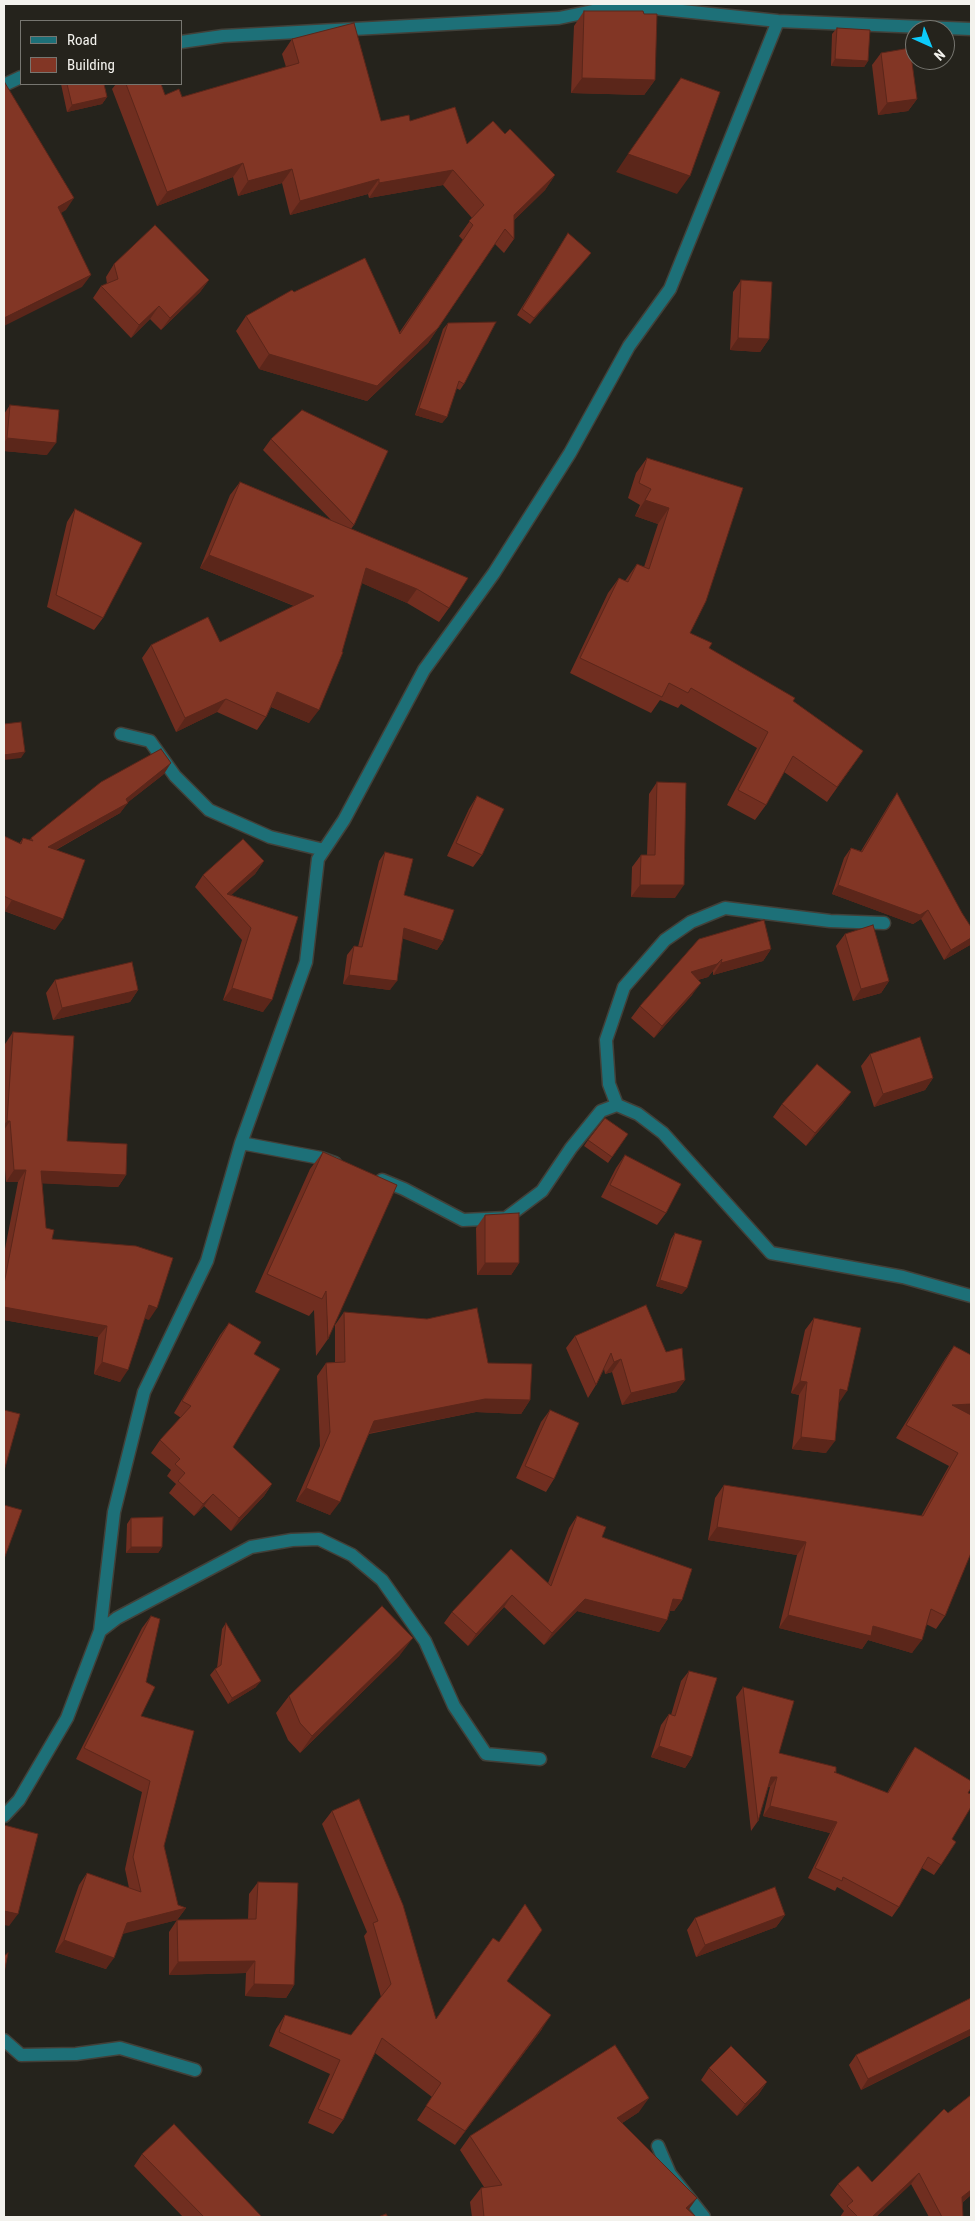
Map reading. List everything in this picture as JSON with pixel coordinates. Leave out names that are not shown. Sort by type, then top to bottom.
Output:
[{"type":"street","points":[[182,42],[223,36],[559,18],[607,8],[652,6],[778,21],[971,29]]},
{"type":"street","points":[[4,1816],[19,1800],[67,1718],[100,1631],[114,1512],[144,1392],[208,1261],[241,1143],[306,962],[318,859],[344,820],[424,670],[494,573],[570,453],[629,346],[670,289],[778,21]]},
{"type":"street","points":[[4,85],[20,77]]},
{"type":"street","points":[[121,734],[150,740],[175,776],[209,810],[270,837],[324,850]]},
{"type":"street","points":[[617,1105],[609,1084],[606,1040],[624,987],[665,940],[691,922],[725,908],[830,921],[884,923]]},
{"type":"street","points":[[367,1175],[404,1189],[463,1220],[506,1218],[542,1191],[571,1148],[601,1111],[617,1105],[638,1114],[663,1133],[771,1253],[903,1278],[971,1296]]},
{"type":"street","points":[[241,1143],[321,1158],[348,1168]]},
{"type":"street","points":[[100,1631],[124,1613],[251,1547],[292,1540],[319,1539],[352,1555],[382,1580],[425,1641],[454,1706],[486,1754],[540,1760]]},
{"type":"street","points":[[4,2040],[21,2055],[76,2054],[120,2048],[195,2070]]},
{"type":"street","points":[[658,2146],[670,2174],[704,2217]]},
{"type":"building","points":[[584,11],[643,11],[644,14],[657,14],[655,80],[582,78]]},
{"type":"building","points":[[354,23],[381,121],[409,115],[410,121],[455,107],[467,144],[493,121],[505,134],[510,129],[555,175],[514,215],[514,239],[505,229],[438,328],[377,386],[269,354],[246,316],[292,290],[294,292],[365,258],[400,334],[473,225],[469,221],[484,205],[453,170],[379,183],[379,179],[300,201],[292,169],[248,181],[243,163],[167,192],[126,85],[161,85],[165,95],[179,89],[182,97],[299,63],[292,39]]},
{"type":"building","points":[[837,28],[870,30],[868,61],[835,59]]},
{"type":"building","points":[[905,49],[905,70],[913,70],[917,99],[887,103],[881,53]]},
{"type":"building","points":[[681,78],[720,92],[690,176],[628,154]]},
{"type":"building","points":[[4,84],[74,198],[58,207],[91,275],[4,318]]},
{"type":"building","points":[[67,85],[104,85],[107,97],[72,105]]},
{"type":"building","points":[[155,225],[209,280],[170,318],[159,306],[139,325],[101,286],[118,279],[114,264]]},
{"type":"building","points":[[568,233],[591,253],[534,318],[522,309]]},
{"type":"building","points":[[741,280],[772,282],[769,339],[738,338]]},
{"type":"building","points":[[496,322],[464,384],[459,381],[447,417],[419,408],[448,323]]},
{"type":"building","points":[[10,405],[59,410],[56,443],[7,438]]},
{"type":"building","points":[[302,410],[388,451],[354,525],[271,439]]},
{"type":"building","points":[[647,458],[743,488],[706,601],[690,633],[712,643],[709,648],[795,698],[793,701],[863,751],[837,787],[793,756],[766,805],[738,790],[768,732],[691,688],[688,693],[669,683],[662,697],[580,658],[619,578],[628,582],[637,564],[649,569],[669,508],[645,500],[651,489],[639,483]]},
{"type":"building","points":[[240,482],[468,578],[449,608],[417,589],[366,568],[343,652],[319,710],[277,692],[266,717],[226,699],[185,718],[151,645],[208,617],[220,642],[314,596],[209,555]]},
{"type":"building","points":[[75,509],[142,543],[103,618],[56,595]]},
{"type":"building","points":[[21,722],[25,752],[4,755],[4,724]]},
{"type":"building","points":[[161,749],[171,763],[126,799],[128,803],[48,847],[85,860],[63,919],[4,896],[4,836],[21,844],[23,838],[33,841],[31,838],[101,782]]},
{"type":"building","points":[[657,782],[686,783],[684,885],[640,885],[641,855],[655,855]]},
{"type":"building","points":[[897,793],[971,927],[971,938],[951,950],[928,910],[920,915],[838,885],[851,848],[862,852]]},
{"type":"building","points":[[477,796],[504,809],[482,855],[456,843]]},
{"type":"building","points":[[243,839],[264,861],[227,894],[298,917],[272,1000],[232,988],[251,928],[203,875]]},
{"type":"building","points":[[385,852],[413,859],[404,895],[454,910],[443,941],[404,928],[397,981],[349,975],[354,946],[362,947]]},
{"type":"building","points":[[764,920],[771,949],[721,963],[722,959],[717,964],[691,972],[701,983],[662,1026],[640,1006],[699,939]]},
{"type":"building","points":[[873,925],[889,981],[861,989],[845,934]]},
{"type":"building","points":[[132,962],[138,990],[62,1008],[55,980]]},
{"type":"building","points":[[13,1032],[74,1036],[67,1141],[127,1144],[126,1175],[41,1171],[46,1228],[54,1230],[52,1239],[136,1246],[173,1258],[157,1308],[149,1305],[128,1370],[102,1362],[107,1326],[4,1307],[4,1284],[26,1170],[14,1170],[10,1121],[7,1121]]},
{"type":"building","points":[[920,1037],[933,1078],[883,1094],[870,1054]]},
{"type":"building","points":[[817,1064],[851,1092],[815,1133],[782,1104]]},
{"type":"building","points":[[605,1118],[628,1134],[612,1157],[588,1140]]},
{"type":"building","points":[[323,1152],[397,1185],[328,1339],[326,1291],[322,1299],[267,1274]]},
{"type":"building","points":[[625,1155],[681,1184],[666,1213],[610,1185]]},
{"type":"building","points":[[519,1213],[519,1263],[485,1263],[485,1215]]},
{"type":"building","points":[[675,1233],[702,1241],[687,1288],[660,1280]]},
{"type":"building","points":[[646,1305],[666,1352],[682,1348],[685,1380],[631,1393],[621,1359],[614,1362],[611,1353],[596,1385],[575,1336]]},
{"type":"building","points":[[477,1308],[488,1363],[532,1364],[530,1400],[485,1399],[374,1421],[340,1502],[306,1488],[330,1432],[326,1363],[345,1362],[344,1312],[427,1319]]},
{"type":"building","points":[[814,1318],[861,1328],[847,1391],[840,1389],[835,1441],[801,1437],[807,1382],[800,1381]]},
{"type":"building","points":[[229,1323],[261,1342],[254,1354],[280,1369],[233,1447],[272,1484],[239,1518],[213,1494],[203,1504],[178,1481],[185,1473],[175,1464],[180,1459],[160,1440],[191,1406],[182,1401]]},
{"type":"building","points":[[954,1346],[971,1355],[971,1404],[952,1405],[971,1415],[971,1553],[945,1616],[931,1609],[922,1640],[873,1626],[871,1636],[788,1615],[806,1542],[717,1527],[724,1485],[923,1516],[958,1453],[906,1425]]},
{"type":"building","points":[[4,1410],[20,1414],[4,1471]]},
{"type":"building","points":[[550,1410],[579,1423],[554,1479],[525,1466]]},
{"type":"building","points":[[4,1505],[22,1510],[4,1559]]},
{"type":"building","points":[[577,1516],[606,1527],[602,1537],[692,1569],[682,1600],[673,1599],[667,1620],[585,1599],[552,1633],[512,1595],[476,1634],[452,1612],[511,1549],[551,1586]]},
{"type":"building","points":[[163,1517],[162,1547],[131,1547],[131,1518]]},
{"type":"building","points":[[382,1606],[413,1638],[312,1736],[300,1723],[289,1696]]},
{"type":"building","points":[[151,1616],[160,1619],[146,1682],[155,1687],[141,1716],[194,1731],[164,1846],[178,1905],[186,1908],[127,1923],[114,1958],[64,1940],[87,1873],[141,1892],[133,1857],[150,1781],[84,1748]]},
{"type":"building","points":[[226,1623],[261,1681],[232,1698],[215,1669],[221,1665]]},
{"type":"building","points":[[689,1671],[717,1678],[692,1757],[659,1746],[669,1714],[675,1716]]},
{"type":"building","points":[[743,1687],[794,1701],[779,1753],[836,1767],[836,1772],[834,1772],[888,1793],[915,1747],[971,1781],[971,1788],[968,1793],[971,1794],[971,1807],[952,1839],[956,1842],[941,1865],[928,1857],[899,1907],[843,1877],[842,1881],[815,1868],[837,1822],[770,1806],[777,1777],[771,1777],[758,1821]]},
{"type":"building","points":[[359,1799],[403,1905],[436,2019],[493,1938],[499,1942],[525,1904],[542,1930],[507,1981],[551,2015],[465,2131],[426,2106],[441,2083],[382,2038],[343,2120],[318,2109],[340,2060],[279,2032],[285,2015],[351,2035],[391,1984],[373,1923],[378,1921],[332,1811]]},
{"type":"building","points":[[4,1825],[38,1834],[18,1914],[4,1911]]},
{"type":"building","points":[[258,1882],[298,1883],[294,1985],[254,1984],[255,1961],[178,1962],[177,1920],[256,1919]]},
{"type":"building","points":[[775,1887],[785,1915],[705,1945],[695,1918]]},
{"type":"building","points":[[8,1953],[4,1973],[4,1956]]},
{"type":"building","points":[[971,1998],[971,2029],[868,2079],[856,2055]]},
{"type":"building","points":[[615,2045],[649,2098],[617,2118],[697,2198],[686,2208],[696,2217],[484,2217],[481,2188],[502,2185],[470,2136]]},
{"type":"building","points":[[731,2046],[767,2082],[745,2104],[709,2068]]},
{"type":"building","points":[[971,2095],[971,2190],[962,2197],[963,2217],[942,2217],[919,2173],[872,2217],[858,2217],[847,2206],[853,2201],[838,2184],[858,2166],[872,2182],[944,2109],[948,2113]]},
{"type":"building","points":[[174,2124],[262,2217],[204,2217],[142,2154]]}]
